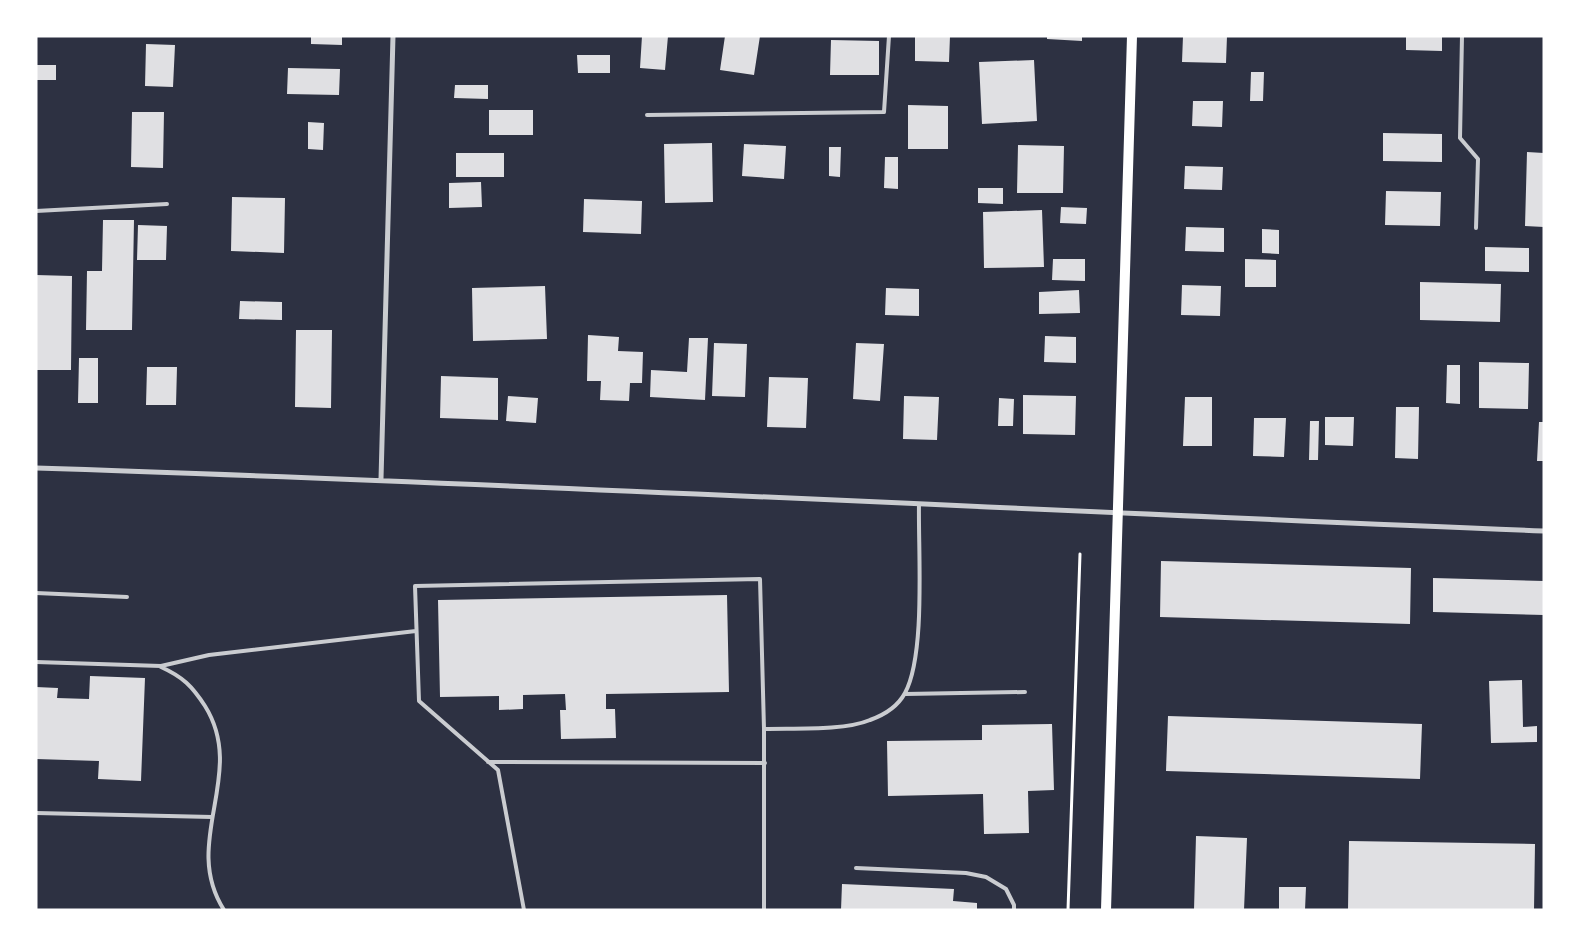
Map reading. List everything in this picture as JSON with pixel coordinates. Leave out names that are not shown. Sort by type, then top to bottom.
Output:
[{"type":"main road","points":[[1106,910],[1132,36]]},
{"type":"street","points":[[381,479],[393,36]]},
{"type":"street","points":[[36,468],[381,479],[1118,514],[1544,531]]},
{"type":"lane","points":[[647,115],[884,112],[889,36]]},
{"type":"lane","points":[[1462,36],[1460,138],[1478,159],[1476,228]]},
{"type":"lane","points":[[36,211],[167,204]]},
{"type":"lane","points":[[764,730],[853,725],[886,713],[905,694],[910,681],[917,647],[919,504]]},
{"type":"lane","points":[[524,910],[498,770],[419,701],[415,586],[760,579],[765,763],[764,910]]},
{"type":"lane","points":[[36,593],[127,597]]},
{"type":"lane","points":[[36,662],[161,666],[209,655],[329,639],[416,631]]},
{"type":"lane","points":[[161,666],[181,676],[196,691],[212,717],[221,744],[221,762],[207,842],[208,874],[224,910]]},
{"type":"lane","points":[[905,694],[1025,692]]},
{"type":"lane","points":[[488,762],[765,763]]},
{"type":"lane","points":[[36,813],[212,817]]},
{"type":"lane","points":[[856,868],[966,873],[986,877],[1006,889],[1014,905],[1014,910]]},
{"type":"path","points":[[1068,910],[1080,554]]},
{"type":"building","points":[[311,36],[342,36],[342,45],[311,44]]},
{"type":"building","points":[[642,36],[668,36],[665,70],[640,68]]},
{"type":"building","points":[[725,36],[760,36],[754,75],[720,70]]},
{"type":"building","points":[[915,36],[950,36],[949,62],[915,61]]},
{"type":"building","points":[[1047,36],[1082,36],[1082,41],[1047,39]]},
{"type":"building","points":[[1183,36],[1227,36],[1226,63],[1182,62]]},
{"type":"building","points":[[1406,36],[1442,36],[1442,51],[1406,50]]},
{"type":"building","points":[[831,40],[879,41],[879,75],[830,75]]},
{"type":"building","points":[[146,44],[175,45],[173,87],[145,86]]},
{"type":"building","points":[[577,55],[610,55],[610,73],[578,73]]},
{"type":"building","points":[[1034,60],[1037,121],[982,124],[979,62]]},
{"type":"building","points":[[36,65],[56,65],[56,80],[36,80]]},
{"type":"building","points":[[288,68],[340,69],[339,95],[287,94]]},
{"type":"building","points":[[1251,72],[1264,72],[1263,101],[1250,101]]},
{"type":"building","points":[[455,85],[488,85],[488,99],[454,98]]},
{"type":"building","points":[[1193,101],[1223,101],[1222,127],[1192,126]]},
{"type":"building","points":[[908,105],[948,106],[948,149],[908,149]]},
{"type":"building","points":[[489,110],[533,110],[533,135],[489,135]]},
{"type":"building","points":[[132,112],[164,112],[163,168],[131,167]]},
{"type":"building","points":[[308,122],[324,123],[323,150],[308,149]]},
{"type":"building","points":[[1383,133],[1442,134],[1442,162],[1383,161]]},
{"type":"building","points":[[712,143],[713,202],[665,203],[664,144]]},
{"type":"building","points":[[744,144],[786,146],[784,179],[742,176]]},
{"type":"building","points":[[1018,145],[1064,146],[1063,193],[1017,193]]},
{"type":"building","points":[[829,147],[841,147],[840,177],[829,176]]},
{"type":"building","points":[[1527,152],[1544,153],[1544,227],[1525,226]]},
{"type":"building","points":[[456,153],[504,153],[504,177],[456,177]]},
{"type":"building","points":[[885,157],[898,157],[898,189],[884,188]]},
{"type":"building","points":[[1185,166],[1223,167],[1222,190],[1184,189]]},
{"type":"building","points":[[481,182],[482,207],[449,208],[449,183]]},
{"type":"building","points":[[978,188],[1003,188],[1003,204],[978,203]]},
{"type":"building","points":[[1386,191],[1441,192],[1440,226],[1385,225]]},
{"type":"building","points":[[232,197],[285,198],[284,253],[231,251]]},
{"type":"building","points":[[584,199],[642,201],[641,234],[583,232]]},
{"type":"building","points":[[1061,207],[1087,208],[1086,224],[1060,223]]},
{"type":"building","points":[[1042,210],[1044,267],[984,268],[983,212]]},
{"type":"building","points":[[103,220],[134,220],[132,330],[86,330],[87,271],[102,271]]},
{"type":"building","points":[[138,225],[167,226],[166,260],[137,260]]},
{"type":"building","points":[[1186,227],[1224,228],[1224,252],[1185,251]]},
{"type":"building","points":[[1262,229],[1279,230],[1279,254],[1262,253]]},
{"type":"building","points":[[1485,247],[1529,248],[1529,272],[1485,271]]},
{"type":"building","points":[[1053,259],[1085,259],[1085,281],[1052,280]]},
{"type":"building","points":[[1245,259],[1276,260],[1276,287],[1245,287]]},
{"type":"building","points":[[36,275],[72,276],[71,370],[36,370]]},
{"type":"building","points":[[1420,282],[1501,284],[1500,322],[1420,320]]},
{"type":"building","points":[[1182,285],[1221,286],[1220,316],[1181,315]]},
{"type":"building","points":[[545,286],[547,339],[473,341],[472,288]]},
{"type":"building","points":[[886,288],[919,289],[919,316],[885,315]]},
{"type":"building","points":[[1079,290],[1080,313],[1039,314],[1039,292]]},
{"type":"building","points":[[240,301],[282,302],[282,320],[239,319]]},
{"type":"building","points":[[296,330],[332,330],[331,408],[295,407]]},
{"type":"building","points":[[588,335],[619,337],[618,351],[643,352],[642,383],[630,383],[629,401],[600,400],[601,381],[587,381]]},
{"type":"building","points":[[1045,336],[1076,337],[1076,363],[1044,362]]},
{"type":"building","points":[[689,338],[708,338],[705,400],[650,397],[651,370],[687,372]]},
{"type":"building","points":[[714,343],[747,344],[745,397],[712,396]]},
{"type":"building","points":[[856,343],[884,344],[880,401],[853,399]]},
{"type":"building","points":[[79,358],[98,358],[98,403],[78,403]]},
{"type":"building","points":[[1479,362],[1529,363],[1528,409],[1479,408]]},
{"type":"building","points":[[1447,365],[1460,365],[1460,404],[1446,403]]},
{"type":"building","points":[[147,367],[177,367],[176,405],[146,405]]},
{"type":"building","points":[[441,376],[498,378],[498,420],[440,418]]},
{"type":"building","points":[[769,377],[808,378],[806,428],[767,427]]},
{"type":"building","points":[[1023,395],[1076,396],[1075,435],[1023,434]]},
{"type":"building","points":[[508,396],[538,398],[536,423],[506,421]]},
{"type":"building","points":[[904,396],[939,397],[937,440],[903,439]]},
{"type":"building","points":[[1185,397],[1212,397],[1212,446],[1183,446]]},
{"type":"building","points":[[999,398],[1014,399],[1013,426],[998,426]]},
{"type":"building","points":[[1396,407],[1419,407],[1418,459],[1395,458]]},
{"type":"building","points":[[1325,417],[1354,417],[1353,446],[1325,445]]},
{"type":"building","points":[[1254,418],[1286,418],[1284,457],[1253,456]]},
{"type":"building","points":[[1310,421],[1319,421],[1318,460],[1309,460]]},
{"type":"building","points":[[1539,422],[1544,422],[1544,461],[1537,461]]},
{"type":"building","points":[[1161,561],[1411,568],[1410,624],[1160,617]]},
{"type":"building","points":[[1433,578],[1544,581],[1544,615],[1433,612]]},
{"type":"building","points":[[727,595],[729,692],[606,694],[606,709],[615,709],[616,738],[561,739],[560,710],[566,710],[565,694],[523,695],[523,709],[499,710],[499,696],[440,697],[438,600]]},
{"type":"building","points":[[90,676],[145,678],[141,781],[98,779],[99,761],[36,759],[36,687],[58,688],[57,698],[89,699]]},
{"type":"building","points":[[1522,680],[1523,727],[1537,726],[1537,742],[1491,743],[1489,681]]},
{"type":"building","points":[[1168,716],[1422,724],[1420,779],[1166,771]]},
{"type":"building","points":[[1052,724],[1054,790],[1028,791],[1029,833],[984,834],[983,794],[888,796],[887,741],[982,740],[982,725]]},
{"type":"building","points":[[1196,836],[1247,838],[1244,910],[1194,910]]},
{"type":"building","points":[[1349,841],[1535,844],[1534,910],[1348,910]]},
{"type":"building","points":[[842,884],[954,889],[953,901],[977,903],[977,910],[841,910]]},
{"type":"building","points":[[1279,887],[1306,887],[1305,910],[1279,910]]}]
